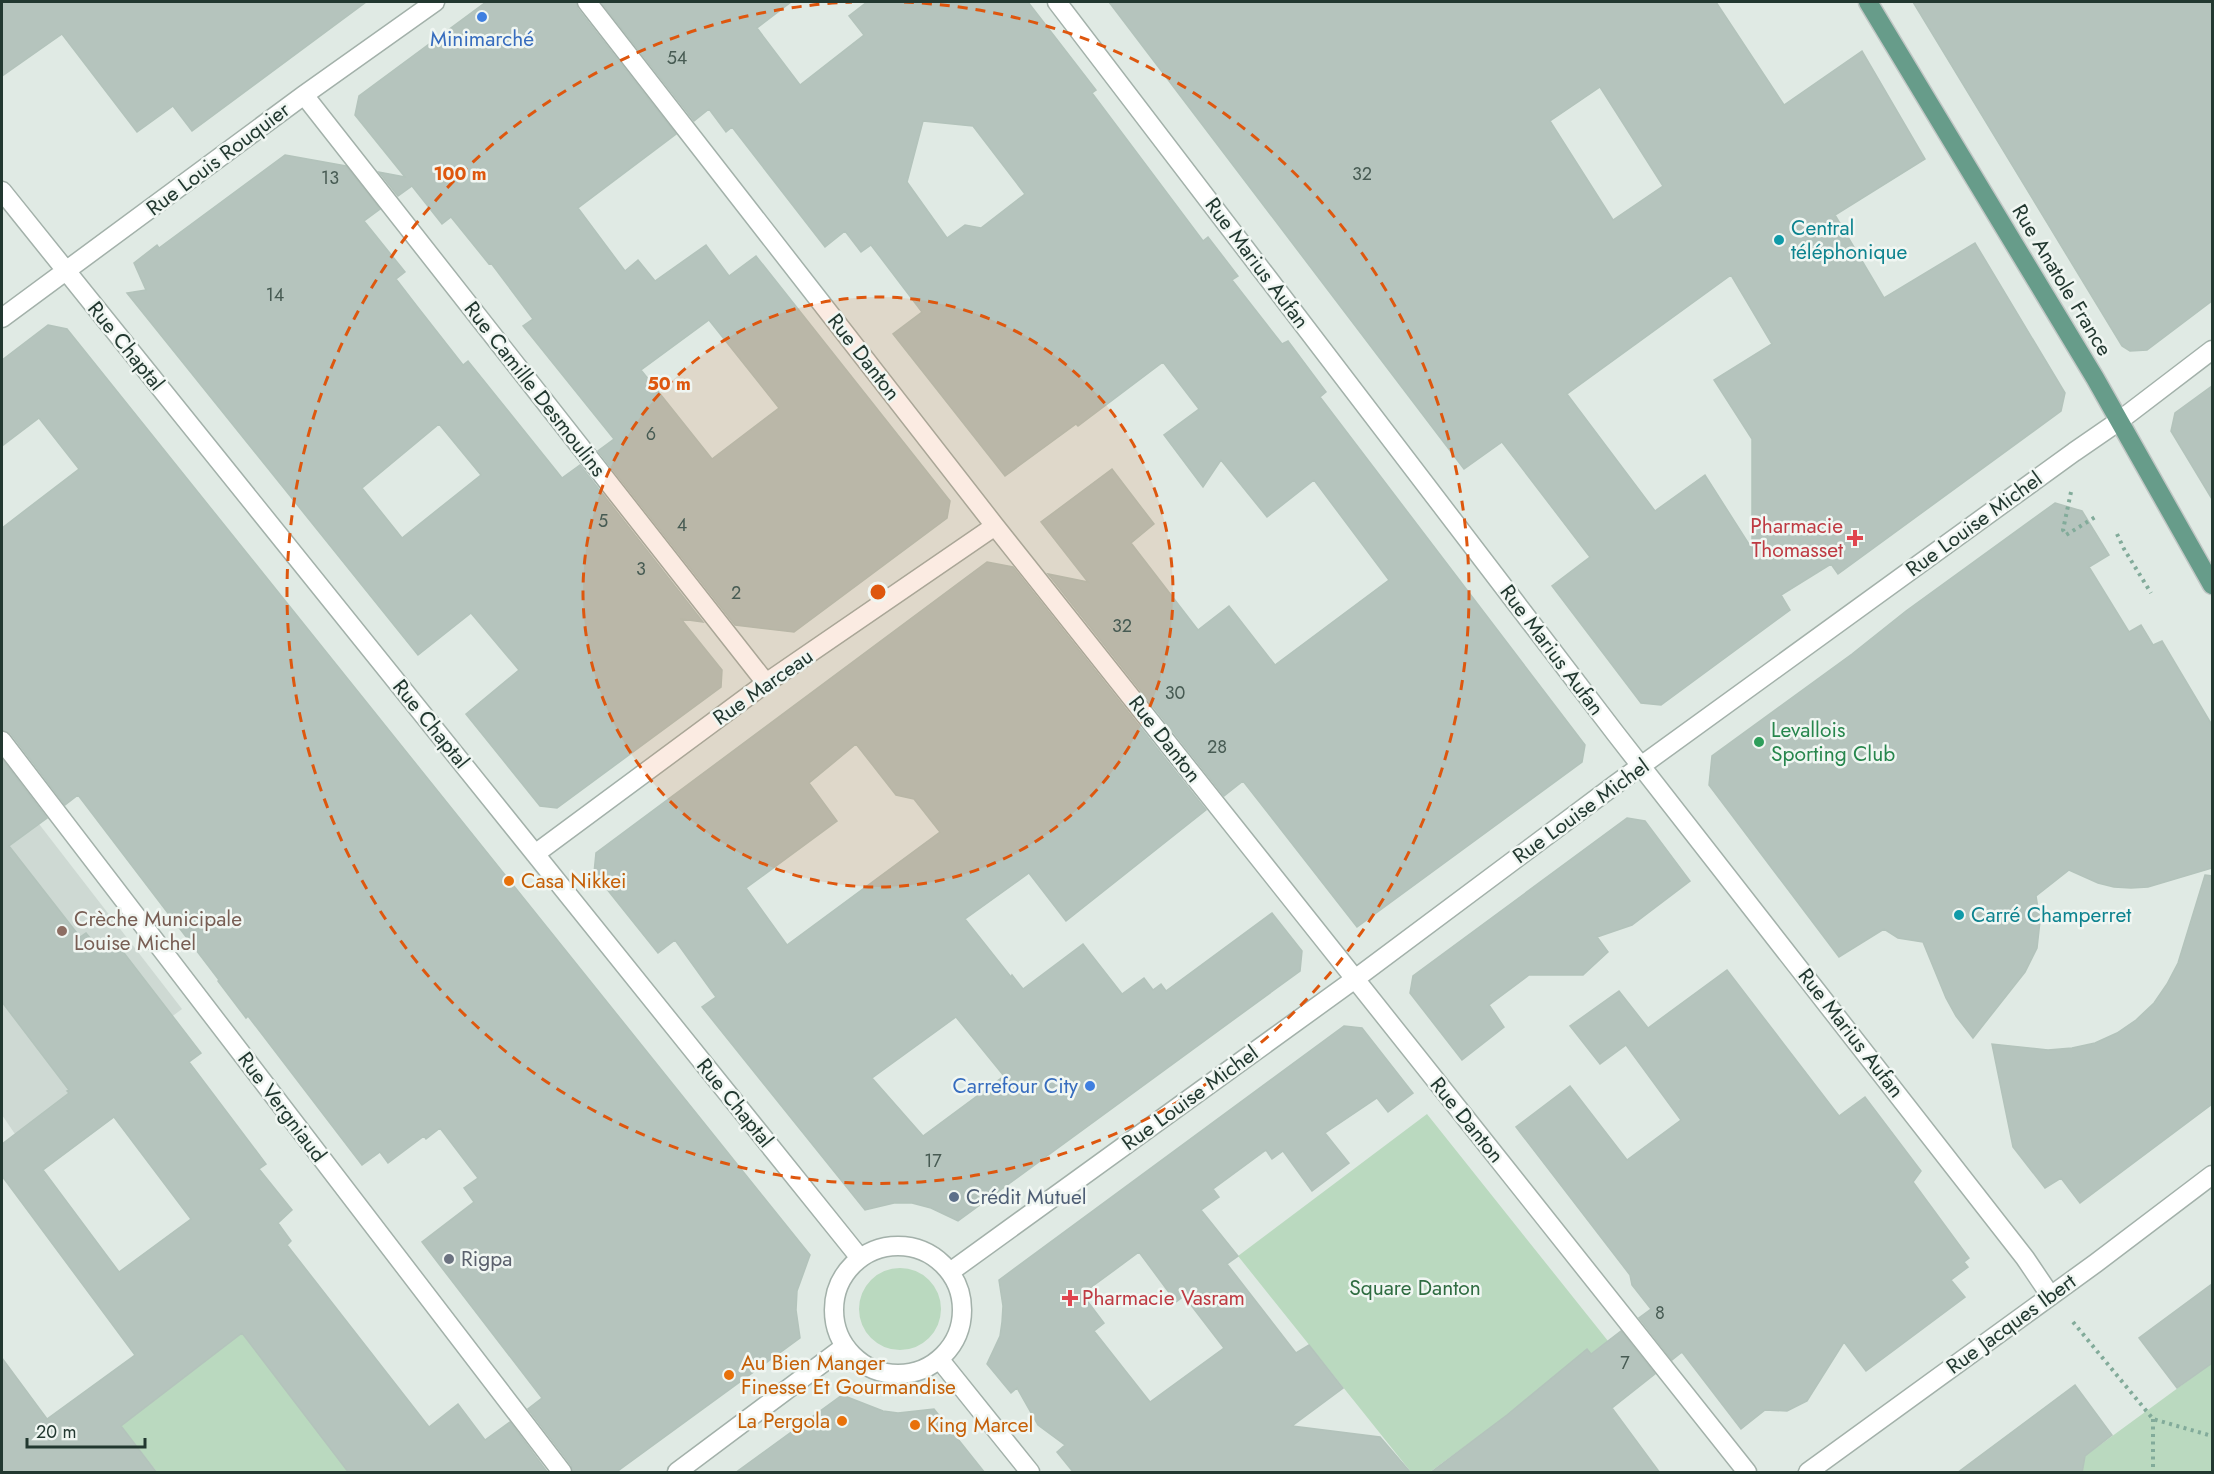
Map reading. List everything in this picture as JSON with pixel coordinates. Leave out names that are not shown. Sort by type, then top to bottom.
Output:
[{"type":"main road","name":"Rue Anatole France","points":[[1868,2],[2096,378],[2212,585]]},
{"type":"street","name":"Rue Louis Rouquier","points":[[2,318],[304,95],[435,2]]},
{"type":"street","name":"Rue Danton","points":[[587,2],[995,526],[1747,1473]]},
{"type":"street","name":"Rue Marius Aufan","points":[[1057,2],[1642,767],[2025,1258],[2050,1295]]},
{"type":"street","name":"Rue Camille Desmoulins","points":[[304,95],[766,683]]},
{"type":"street","name":"Rue Chaptal","points":[[2,191],[860,1258]]},
{"type":"street","name":"Rue Louise Michel","points":[[950,1272],[2119,421],[2212,350]]},
{"type":"street","name":"Rue Marceau","points":[[535,854],[766,683],[995,526]]},
{"type":"street","name":"Rue Vergniaud","points":[[2,741],[562,1473]]},
{"type":"street","name":"Rue Jacques Ibert","points":[[1808,1473],[2212,1175]]},
{"type":"street","points":[[893,1246],[909,1246],[926,1252],[950,1272],[959,1290],[963,1309],[960,1329],[952,1345],[940,1360],[912,1374],[895,1375],[877,1372],[860,1364],[844,1347],[836,1331],[833,1311],[838,1285],[849,1268],[860,1258],[875,1250],[893,1246]]},
{"type":"street","points":[[676,1473],[844,1347]]},
{"type":"street","points":[[940,1360],[1030,1473]]},
{"type":"path","points":[[2071,490],[2063,530],[2066,535],[2097,516]]},
{"type":"path","points":[[2117,534],[2151,593]]},
{"type":"path","points":[[2073,1322],[2153,1419],[2212,1436]]},
{"type":"path","points":[[2153,1419],[2153,1473]]},
{"type":"shaded area","name":"Crèche Municipale Louise Michel","points":[[39,824],[182,1009],[15,1134],[2,1115],[2,851]]},
{"type":"green space","name":"Square Danton","points":[[1427,1114],[1608,1341],[1430,1472],[1411,1472],[1238,1256]]},
{"type":"green space","points":[[900,1268],[916,1271],[929,1280],[938,1293],[941,1309],[938,1325],[929,1338],[916,1347],[900,1350],[884,1347],[871,1338],[862,1325],[859,1309],[862,1293],[871,1280],[884,1271]]},
{"type":"green space","points":[[242,1333],[349,1472],[157,1472],[121,1426]]},
{"type":"green space","points":[[2212,1363],[2212,1472],[2082,1472],[2085,1456]]},
{"type":"building","points":[[2,2],[366,2],[192,131],[173,106],[137,132],[62,34],[2,76]]},
{"type":"building","points":[[486,2],[576,2],[578,9],[676,134],[578,208],[625,271],[638,260],[655,281],[706,245],[729,276],[756,256],[950,501],[947,518],[794,632],[735,625],[598,451],[614,439],[523,326],[533,319],[491,263],[489,264],[451,217],[442,224],[412,186],[398,196],[379,172],[405,177],[355,115],[359,96]],"holes":[[[709,320],[779,408],[712,459],[641,370]]]},
{"type":"building","points":[[601,2],[791,2],[757,28],[800,85],[864,35],[849,16],[867,2],[1028,2],[1096,90],[1092,93],[1203,241],[1208,237],[1238,276],[1232,280],[1282,344],[1288,341],[1326,392],[1320,397],[1585,745],[1582,762],[1357,927],[1243,781],[1224,796],[1048,574],[1088,582],[1041,522],[1112,469],[1154,524],[1131,543],[1198,630],[1229,606],[1275,665],[1389,580],[1314,480],[1267,517],[1221,460],[1203,487],[1164,435],[1199,409],[1163,362],[1078,426],[1076,424],[1005,476],[893,334],[922,312],[871,245],[861,252],[845,231],[825,247],[732,127],[726,132],[709,109],[694,121]],"holes":[[[923,121],[973,126],[1025,194],[981,228],[965,225],[947,238],[907,182]]]},
{"type":"building","points":[[1109,2],[1716,2],[1784,105],[1862,51],[1925,159],[1835,215],[1884,298],[1975,243],[2065,393],[2061,411],[1838,574],[1831,564],[1781,595],[1790,610],[1661,705],[1641,703],[1552,586],[1590,557],[1502,442],[1464,469]],"holes":[[[1600,87],[1663,186],[1613,220],[1550,121]],[[1731,275],[1772,344],[1714,380],[1752,439],[1752,549],[1705,475],[1655,511],[1567,394]]]},
{"type":"building","points":[[1913,2],[2212,2],[2212,301],[2147,350],[2130,351],[2122,346]]},
{"type":"building","points":[[285,155],[346,166],[380,209],[364,221],[405,272],[396,279],[463,365],[468,361],[562,478],[580,465],[703,622],[681,619],[722,670],[721,687],[557,808],[540,806],[466,714],[519,670],[471,613],[418,655],[127,293],[146,290],[134,263],[157,245],[159,248]],"holes":[[[439,424],[481,475],[402,538],[362,488]]]},
{"type":"building","points":[[48,325],[67,329],[810,1255],[797,1291],[796,1310],[800,1338],[615,1473],[573,1473],[571,1465],[528,1409],[542,1398],[422,1242],[474,1202],[464,1188],[478,1178],[440,1128],[426,1139],[424,1136],[388,1163],[380,1152],[362,1165],[248,1016],[246,1018],[78,795],[65,805],[11,734],[2,730],[2,528],[79,469],[39,418],[2,446],[2,360]]},
{"type":"building","points":[[2212,386],[2212,499],[2171,431],[2175,413]]},
{"type":"building","points":[[2055,503],[2082,511],[2109,555],[2089,567],[2129,632],[2141,625],[2153,645],[2162,641],[2212,725],[2212,868],[2148,887],[2131,888],[2098,883],[2069,870],[2036,896],[2040,921],[2037,948],[2025,972],[1973,1038],[1946,998],[1923,942],[1898,938],[1884,929],[1839,957],[1709,785],[1712,756]]},
{"type":"building","points":[[987,562],[1013,567],[1206,810],[1066,921],[1029,873],[965,919],[1023,989],[1083,944],[1122,994],[1144,978],[1153,990],[1161,984],[1166,991],[1272,913],[1302,951],[1300,971],[958,1221],[931,1208],[912,1203],[894,1203],[865,1210],[702,1007],[716,997],[675,940],[658,953],[594,873],[596,853]],"holes":[[[856,744],[896,795],[914,799],[940,832],[787,945],[746,888],[837,821],[809,783]],[[956,1017],[1004,1076],[923,1136],[872,1078]]]},
{"type":"building","points":[[2,759],[47,818],[9,846],[80,937],[86,933],[100,950],[114,940],[201,1053],[189,1062],[266,1164],[259,1169],[292,1210],[278,1223],[291,1241],[287,1245],[429,1427],[458,1404],[485,1440],[510,1422],[548,1473],[349,1473],[242,1333],[121,1426],[157,1473],[2,1473],[2,1358],[47,1419],[135,1355],[2,1176],[2,1144],[69,1093],[67,1091],[69,1090],[2,1002]],"holes":[[[114,1117],[191,1219],[119,1272],[43,1170]]]},
{"type":"building","points":[[1627,818],[1645,821],[1690,881],[1632,925],[1597,937],[1608,952],[1583,975],[1529,975],[1489,1005],[1504,1027],[1462,1060],[1410,993],[1413,976]]},
{"type":"building","points":[[2205,875],[2212,876],[2212,1104],[2080,1203],[2061,1178],[2045,1188],[2013,1147],[1992,1044],[2048,1050],[2072,1048],[2095,1043],[2117,1033],[2136,1020],[2154,1003],[2178,963]]},
{"type":"building","points":[[1727,970],[1839,1116],[1865,1097],[1921,1171],[1913,1182],[1969,1258],[1964,1262],[1968,1267],[1951,1280],[1965,1297],[1866,1371],[1844,1342],[1807,1401],[1787,1411],[1765,1410],[1741,1429],[1682,1352],[1672,1360],[1639,1318],[1651,1309],[1632,1285],[1630,1275],[1516,1127],[1570,1086],[1627,1160],[1681,1120],[1626,1045],[1600,1064],[1570,1026],[1619,991],[1648,1028]]},
{"type":"building","points":[[1344,1026],[1362,1028],[1413,1093],[1388,1112],[1377,1098],[1325,1133],[1349,1163],[1312,1191],[1283,1151],[1272,1159],[1266,1150],[1213,1189],[1219,1197],[1201,1210],[1238,1256],[1227,1264],[1296,1353],[1309,1345],[1343,1388],[1292,1426],[1380,1437],[1411,1473],[1074,1473],[1057,1452],[1065,1445],[1038,1425],[1017,1388],[1011,1393],[987,1364],[1000,1336],[1002,1322],[1003,1306],[999,1280]],"holes":[[[1139,1252],[1176,1302],[1184,1296],[1224,1348],[1150,1402],[1094,1331],[1104,1323],[1082,1294]]]},
{"type":"building","points":[[2212,1284],[2212,1363],[2177,1388],[2139,1338]]},
{"type":"building","points":[[1621,1331],[1655,1374],[1612,1408],[1660,1473],[1430,1473],[1507,1415],[1587,1349],[1591,1354]]},
{"type":"building","points":[[2075,1385],[2112,1435],[2085,1456],[2082,1473],[1957,1473]]},
{"type":"building","points":[[842,1395],[883,1411],[898,1413],[934,1409],[985,1473],[735,1473]]},
{"type":"place","name":"Minimarché","points":[[482,17]]},
{"type":"place","name":"Central téléphonique","points":[[1779,240]]},
{"type":"place","name":"Pharmacie Thomasset","points":[[1855,538]]},
{"type":"place","name":"Levallois Sporting Club","points":[[1759,742]]},
{"type":"place","name":"Casa Nikkei","points":[[509,881]]},
{"type":"place","name":"Carré Champerret","points":[[1959,915]]},
{"type":"place","name":"Crèche Municipale Louise Michel","points":[[62,931]]},
{"type":"place","name":"Carrefour City","points":[[1090,1086]]},
{"type":"place","name":"Crédit Mutuel","points":[[954,1197]]},
{"type":"place","name":"Rigpa","points":[[449,1259]]},
{"type":"place","name":"Pharmacie Vasram","points":[[1070,1298]]},
{"type":"place","name":"Au Bien Manger Finesse Et Gourmandise","points":[[729,1375]]},
{"type":"place","name":"La Pergola","points":[[842,1421]]},
{"type":"place","name":"King Marcel","points":[[915,1425]]}]
